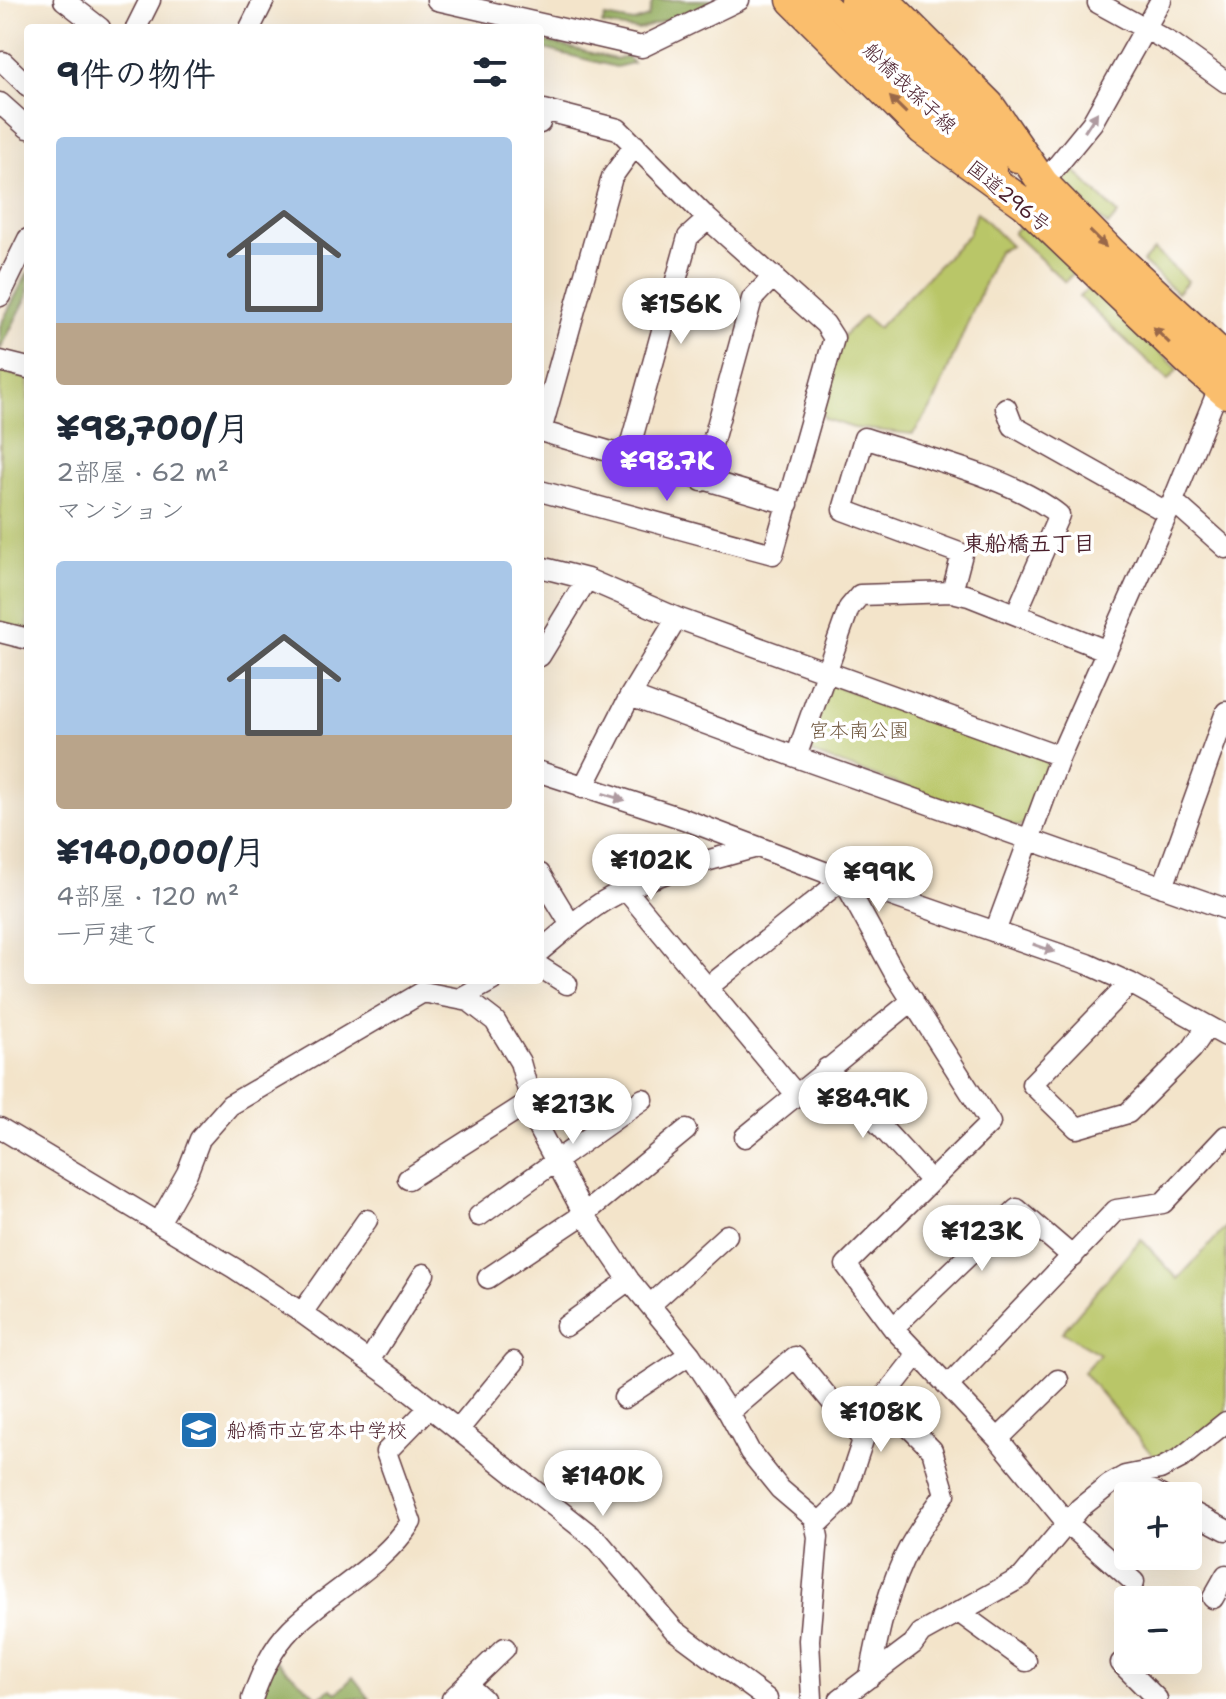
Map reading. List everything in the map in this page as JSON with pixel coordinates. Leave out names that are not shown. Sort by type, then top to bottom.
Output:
[{"type":"highway","name":"国道296号","points":[[792,0],[923,130],[1034,194],[1112,253],[1224,377]]},
{"type":"highway","name":"国道296号","points":[[884,0],[989,105],[1034,194]]},
{"type":"main road","name":"船橋我孫子線","points":[[820,0],[973,133]]},
{"type":"main road","name":"船橋我孫子線","points":[[853,0],[973,133]]},
{"type":"main road","points":[[973,133],[1034,194]]},
{"type":"street","points":[[64,0],[95,24]]},
{"type":"street","points":[[138,24],[150,0]]},
{"type":"street","points":[[252,24],[264,0]]},
{"type":"street","points":[[437,0],[508,22]]},
{"type":"street","points":[[544,29],[642,47],[739,0]]},
{"type":"street","points":[[1034,194],[1092,123],[1147,30],[1161,0]]},
{"type":"street","points":[[1098,3],[1173,44],[1226,82]]},
{"type":"street","points":[[3,62],[24,82]]},
{"type":"street","points":[[0,103],[24,124]]},
{"type":"street","points":[[544,110],[618,129],[708,219],[825,324],[834,338],[773,554],[544,492]]},
{"type":"street","points":[[544,417],[612,177],[635,145]]},
{"type":"street","points":[[627,457],[688,237],[708,219]]},
{"type":"street","points":[[0,296],[24,247]]},
{"type":"street","points":[[702,481],[752,299],[774,276]]},
{"type":"street","points":[[0,361],[24,367]]},
{"type":"street","points":[[995,932],[1060,756],[1224,377]]},
{"type":"street","points":[[1006,408],[1013,426],[1170,507],[1226,548]]},
{"type":"street","points":[[544,432],[788,504]]},
{"type":"street","points":[[952,592],[962,554],[843,510],[864,438],[950,465],[1039,499],[1059,515],[1016,614]]},
{"type":"street","points":[[544,568],[587,579],[677,618],[1060,756]]},
{"type":"street","points":[[544,649],[587,579]]},
{"type":"street","points":[[796,757],[849,608],[860,595],[952,592],[1105,650]]},
{"type":"street","points":[[583,788],[630,696],[677,618]]},
{"type":"street","points":[[0,632],[24,638]]},
{"type":"street","points":[[630,696],[1226,909]]},
{"type":"street","points":[[1163,887],[1226,712]]},
{"type":"street","points":[[544,773],[681,818],[843,879],[1077,960],[1130,983],[1217,1031],[1192,1049],[1128,1113],[1077,1128],[1032,1084],[1130,983]]},
{"type":"street","points":[[544,948],[603,901],[657,875],[757,847]]},
{"type":"street","points":[[707,988],[843,879]]},
{"type":"street","points":[[843,879],[895,974],[990,1123],[846,1265],[893,1328],[998,1439],[1067,1523],[1134,1582]]},
{"type":"street","points":[[544,881],[571,925]]},
{"type":"street","points":[[626,890],[795,1093]]},
{"type":"street","points":[[544,970],[567,984]]},
{"type":"street","points":[[459,999],[486,984]]},
{"type":"street","points":[[159,1223],[187,1173],[200,1139],[230,1105],[425,986],[469,1001],[495,1021],[520,1062],[539,1130],[584,1214],[629,1280],[690,1354],[729,1413],[750,1452],[780,1489],[814,1518],[818,1537],[809,1640],[812,1699]]},
{"type":"street","points":[[745,1137],[795,1093],[913,1000]]},
{"type":"street","points":[[827,1068],[931,1181]]},
{"type":"street","points":[[479,1216],[643,1099]]},
{"type":"street","points":[[408,1179],[532,1100]]},
{"type":"street","points":[[0,1128],[302,1313],[399,1383],[598,1541],[674,1630],[767,1699]]},
{"type":"street","points":[[488,1278],[584,1214],[686,1130]]},
{"type":"street","points":[[948,1386],[1116,1210],[1163,1203],[1226,1136]]},
{"type":"street","points":[[893,1328],[1017,1209],[1073,1257]]},
{"type":"street","points":[[302,1313],[367,1220]]},
{"type":"street","points":[[650,1305],[727,1235]]},
{"type":"street","points":[[369,1361],[424,1274]]},
{"type":"street","points":[[566,1326],[629,1280]]},
{"type":"street","points":[[624,1398],[690,1354]]},
{"type":"street","points":[[816,1526],[843,1500],[863,1440],[882,1400],[918,1354]]},
{"type":"street","points":[[729,1413],[795,1357],[863,1440]]},
{"type":"street","points":[[459,1429],[514,1362]]},
{"type":"street","points":[[998,1439],[1058,1380]]},
{"type":"street","points":[[870,1677],[878,1629],[893,1584],[910,1546],[945,1494],[932,1450],[882,1400]]},
{"type":"street","points":[[252,1699],[272,1654],[290,1630],[370,1564],[411,1522],[386,1452],[430,1407]]},
{"type":"street","points":[[840,1699],[913,1644],[921,1633],[1022,1577],[1067,1523],[1109,1485],[1125,1476],[1160,1469],[1181,1458],[1226,1422]]},
{"type":"street","points":[[1125,1476],[1136,1482]]},
{"type":"street","points":[[1202,1517],[1226,1530]]},
{"type":"street","points":[[1213,1598],[1226,1575]]},
{"type":"street","points":[[960,1613],[1026,1661]]},
{"type":"street","points":[[483,1699],[460,1692],[505,1648]]},
{"type":"street","points":[[1129,1674],[1144,1695]]},
{"type":"green space","points":[[653,0],[714,0],[714,3],[639,30],[602,25],[605,17],[634,22],[648,17]]},
{"type":"green space","points":[[544,41],[615,59],[627,57],[633,63],[616,67],[544,49]]},
{"type":"green space","points":[[1068,164],[1118,214],[1108,226],[1062,182],[1060,177]]},
{"type":"green space","points":[[977,212],[1011,246],[998,251],[933,405],[913,434],[854,428],[825,419],[821,411],[844,335],[864,316],[878,328],[968,235]]},
{"type":"green space","points":[[1023,222],[1075,271],[1065,282],[1013,233]]},
{"type":"green space","points":[[1154,250],[1188,281],[1177,293],[1143,262]]},
{"type":"green space","points":[[24,280],[24,303],[0,350],[0,326]]},
{"type":"green space","points":[[1090,286],[1178,369],[1168,380],[1079,297]]},
{"type":"green space","points":[[0,371],[24,378],[24,631],[0,625]]},
{"type":"green space","name":"宮本南公園","points":[[830,684],[1044,758],[1047,765],[1026,822],[1018,827],[813,754],[809,746]]},
{"type":"green space","points":[[1226,1227],[1226,1415],[1160,1464],[1083,1372],[1100,1354],[1062,1332],[1141,1239],[1178,1279]]},
{"type":"green space","points":[[275,1660],[318,1697],[331,1689],[337,1693],[353,1677],[370,1699],[257,1699]]},
{"type":"place","name":"船橋市立宮本中学校","points":[[199,1430]]},
{"type":"district","name":"東船橋五丁目","points":[[1029,543]]}]
